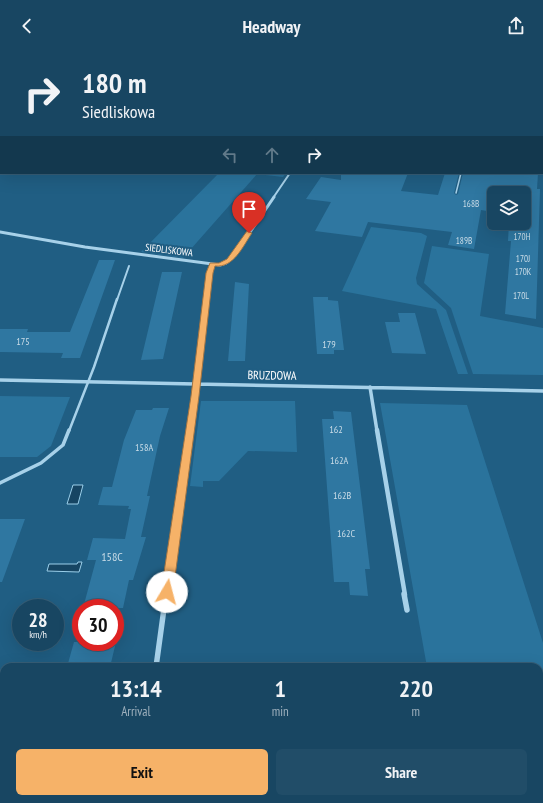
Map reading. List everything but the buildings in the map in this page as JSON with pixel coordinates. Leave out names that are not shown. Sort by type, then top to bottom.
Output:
[{"type":"street","name":"SIEDLISKOWA","points":[[0,232],[86,247],[220,265],[229,261],[289,174]]},
{"type":"street","points":[[157,663],[212,264]]},
{"type":"street","name":"BRUZDOWA","points":[[0,380],[543,391]]},
{"type":"street","points":[[370,387],[407,610]]},
{"type":"lane","points":[[456,193],[461,174]]},
{"type":"lane","points":[[0,483],[41,463],[63,445],[88,381],[129,266]]},
{"type":"shaded area","points":[[218,174],[257,174],[183,258],[141,252]]},
{"type":"shaded area","points":[[257,174],[285,174],[283,177]]},
{"type":"shaded area","points":[[371,227],[421,233],[427,236],[416,278],[417,284],[446,310],[468,374],[458,374],[436,309],[342,291]]},
{"type":"shaded area","points":[[432,246],[489,254],[480,316],[543,328],[543,375],[473,374],[451,308],[424,283]]},
{"type":"shaded area","points":[[0,396],[70,397],[51,446],[37,457],[0,457]]},
{"type":"shaded area","points":[[201,401],[295,401],[297,452],[248,451],[219,481],[203,481],[203,487],[190,486]]},
{"type":"shaded area","points":[[380,403],[467,405],[543,643],[543,663],[426,663]]},
{"type":"shaded area","points":[[73,485],[83,485],[78,504],[67,504]]},
{"type":"shaded area","points":[[78,562],[82,562],[79,572],[47,571],[49,564],[77,564]]},
{"type":"route","points":[[167,592],[212,264],[220,265],[229,261],[249,233]]}]
